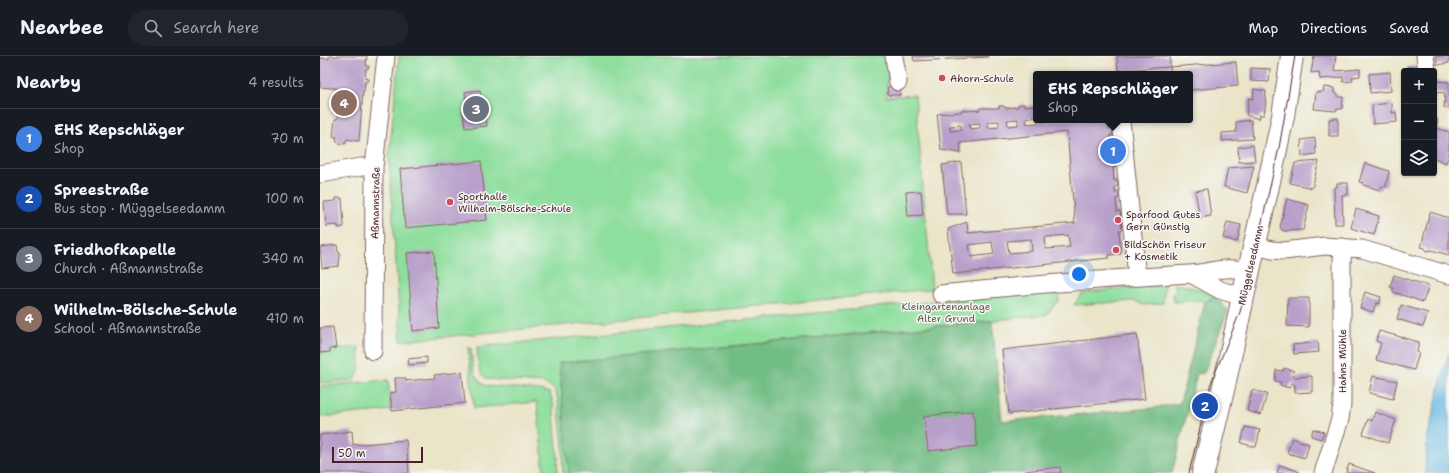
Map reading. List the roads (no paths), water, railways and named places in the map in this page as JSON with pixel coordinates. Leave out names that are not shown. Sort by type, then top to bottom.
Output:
[{"type":"main road","name":"Müggelseedamm","points":[[1203,473],[1224,386],[1277,144],[1292,56]]},
{"type":"street","name":"Aßmannstraße","points":[[373,351],[374,167],[386,56]]},
{"type":"street","points":[[894,56],[898,82]]},
{"type":"street","points":[[1425,56],[1427,68]]},
{"type":"street","points":[[1120,123],[1137,277]]},
{"type":"street","points":[[320,174],[361,167],[374,167]]},
{"type":"street","points":[[1255,246],[1284,251],[1325,246],[1362,249],[1449,275]]},
{"type":"street","name":"Hahns Mühle","points":[[1323,473],[1340,419],[1342,404],[1343,247]]},
{"type":"street","points":[[941,294],[1137,277],[1191,274],[1220,269],[1237,269],[1249,272]]},
{"type":"street","points":[[1191,274],[1220,290],[1243,297]]},
{"type":"water","points":[[1449,353],[1449,473],[1425,473],[1427,439]]},
{"type":"tram line","points":[[1189,473],[1211,383],[1240,312],[1246,291],[1279,148],[1295,56]]},
{"type":"place","name":"Ahorn-Schule","points":[[942,78]]},
{"type":"place","name":"Wilhelm-Bölsche-Schule","points":[[344,103]]},
{"type":"place","name":"Friedhofkapelle","points":[[476,109]]},
{"type":"place","name":"EHS Repschläger","points":[[1113,151]]},
{"type":"place","name":"Sporthalle Wilhelm-Bölsche-Schule","points":[[450,202]]},
{"type":"place","name":"Sparfood Gutes Gern Günstig","points":[[1118,220]]},
{"type":"place","name":"BildSchön Friseur + Kosmetik","points":[[1116,250]]},
{"type":"place","name":"Spreestraße","points":[[1205,406]]},
{"type":"park label","name":"Kleingartenanlage Alter Grund","points":[[946,312]]}]
